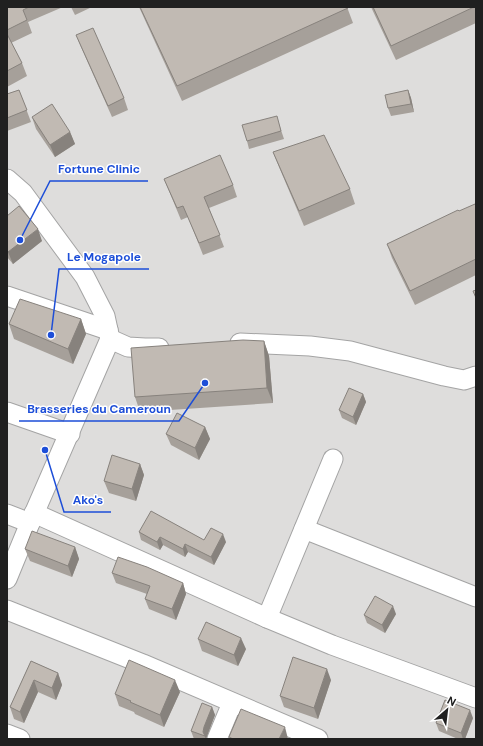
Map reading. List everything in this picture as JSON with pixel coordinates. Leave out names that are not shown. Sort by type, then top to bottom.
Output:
[{"type":"street","points":[[7,179],[23,193],[75,262],[105,316],[109,335],[70,434],[32,518],[7,580]]},
{"type":"street","points":[[7,296],[109,335],[128,347],[176,347]]},
{"type":"street","points":[[225,343],[310,346],[350,351],[464,380],[476,376]]},
{"type":"street","points":[[7,412],[70,434]]},
{"type":"street","points":[[267,618],[333,459]]},
{"type":"street","points":[[7,514],[32,518],[332,645],[476,698]]},
{"type":"street","points":[[304,529],[476,597]]},
{"type":"street","points":[[7,610],[143,664],[318,739]]},
{"type":"street","points":[[217,739],[232,702]]},
{"type":"street","points":[[7,734],[20,739]]},
{"type":"shaded area","points":[[7,7],[476,7],[476,739],[7,739]]},
{"type":"building","points":[[7,7],[29,7],[23,10],[27,20],[7,30]]},
{"type":"building","points":[[140,7],[347,7],[348,8],[177,86]]},
{"type":"building","points":[[373,7],[474,7],[391,46]]},
{"type":"building","points":[[93,28],[124,98],[108,106],[76,35]]},
{"type":"building","points":[[7,34],[22,63],[7,71]]},
{"type":"building","points":[[19,90],[27,110],[7,118],[7,94]]},
{"type":"building","points":[[408,90],[411,104],[388,108],[385,95]]},
{"type":"building","points":[[52,104],[70,132],[50,145],[32,117]]},
{"type":"building","points":[[277,116],[281,131],[247,141],[242,125]]},
{"type":"building","points":[[324,135],[350,189],[299,211],[273,152]]},
{"type":"building","points":[[220,155],[233,185],[204,197],[220,235],[199,243],[183,206],[177,208],[164,179]]},
{"type":"building","points":[[475,204],[476,259],[410,291],[387,244],[458,210],[459,211]]},
{"type":"building","points":[[19,206],[38,229],[8,252],[7,216]]},
{"type":"building","points":[[476,290],[476,298],[473,291]]},
{"type":"building","points":[[20,299],[81,319],[68,349],[9,324]]},
{"type":"building","points":[[243,340],[264,341],[267,388],[135,397],[131,348]]},
{"type":"building","points":[[349,388],[363,394],[353,417],[339,410]]},
{"type":"building","points":[[177,413],[205,427],[195,448],[166,434]]},
{"type":"building","points":[[112,455],[140,464],[132,489],[104,481]]},
{"type":"building","points":[[151,511],[204,540],[211,528],[223,534],[211,557],[185,544],[183,549],[160,537],[157,542],[139,532]]},
{"type":"building","points":[[32,531],[75,547],[68,566],[25,549]]},
{"type":"building","points":[[118,557],[147,567],[183,583],[172,609],[145,599],[150,586],[112,573]]},
{"type":"building","points":[[375,596],[393,606],[382,625],[364,615]]},
{"type":"building","points":[[206,622],[241,638],[234,655],[198,639]]},
{"type":"building","points":[[293,657],[327,669],[314,708],[280,696]]},
{"type":"building","points":[[129,660],[175,680],[160,715],[115,694]]},
{"type":"building","points":[[31,661],[58,673],[52,688],[34,680],[20,712],[10,707]]},
{"type":"building","points":[[445,700],[470,710],[461,733],[436,723]]},
{"type":"building","points":[[202,703],[212,707],[204,727],[203,732],[205,736],[191,731]]},
{"type":"building","points":[[241,709],[285,727],[279,739],[233,739],[229,737]]},
{"type":"place","name":"Fortune Clinic","points":[[20,240]]},
{"type":"place","name":"Le Mogapole","points":[[51,335]]},
{"type":"place","name":"Brasseries du Cameroun","points":[[205,383]]},
{"type":"place","name":"Ako's","points":[[45,450]]}]
